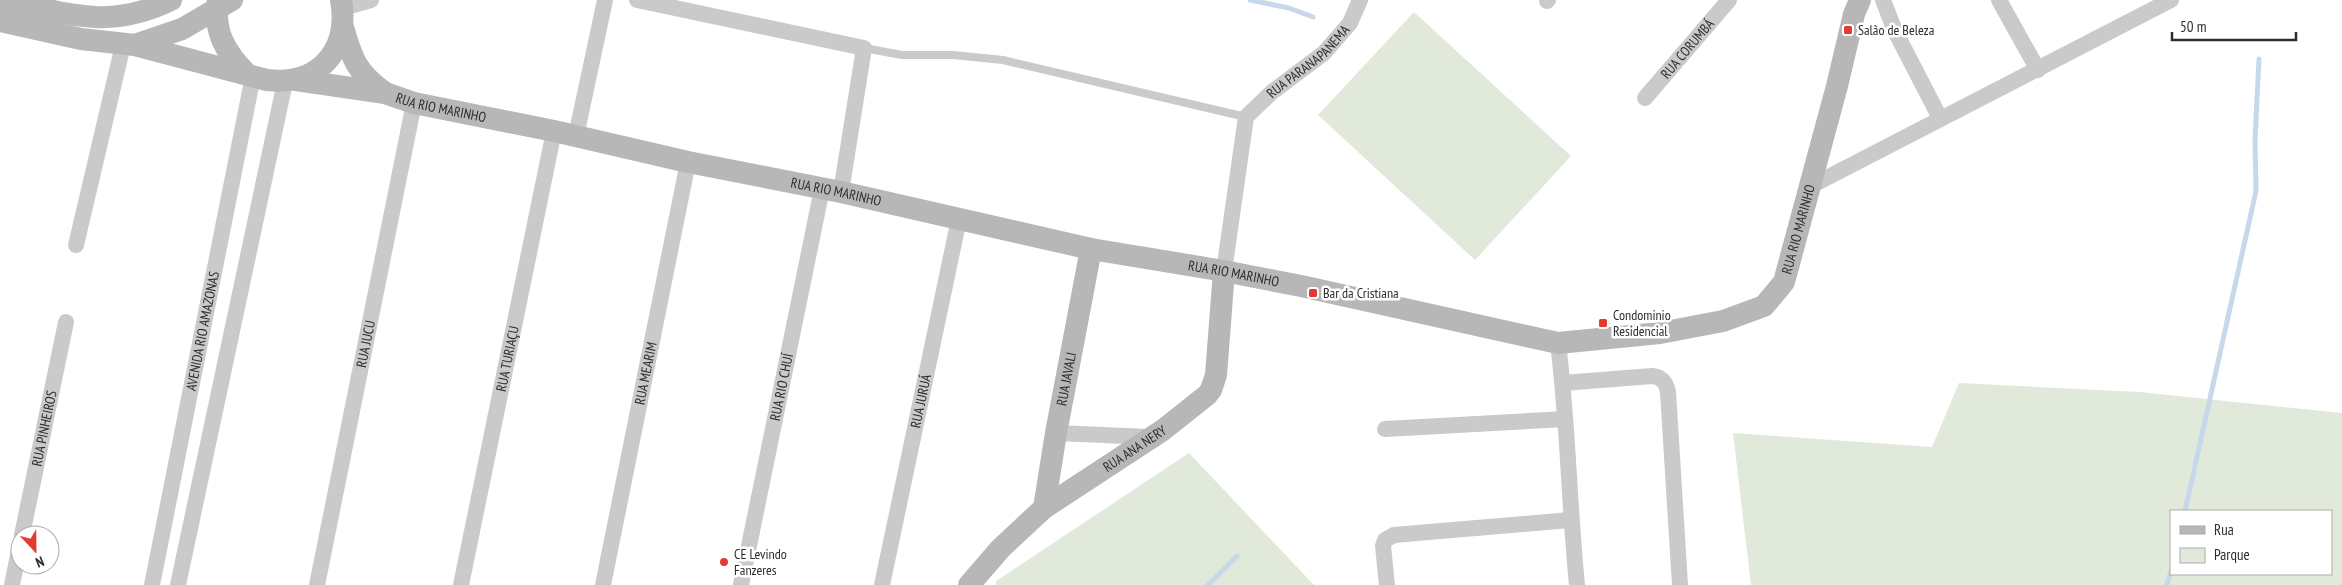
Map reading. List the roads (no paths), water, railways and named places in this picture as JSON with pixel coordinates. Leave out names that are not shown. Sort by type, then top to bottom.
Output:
[{"type":"street","points":[[4,0],[70,16],[95,18],[136,14],[171,0]]},
{"type":"street","points":[[291,81],[314,71],[327,61],[336,50],[342,12],[371,0]]},
{"type":"street","points":[[576,136],[605,0]]},
{"type":"street","points":[[636,0],[864,48]]},
{"type":"street","name":"RUA PARANAPANEMA","points":[[1246,117],[1272,92],[1324,53],[1350,23],[1360,0]]},
{"type":"street","name":"RUA CORUMBÁ","points":[[1645,98],[1729,0]]},
{"type":"street","points":[[1883,0],[1894,31],[1940,118]]},
{"type":"street","points":[[1999,0],[2038,70]]},
{"type":"street","points":[[1809,187],[2170,0]]},
{"type":"street","points":[[76,245],[129,45],[182,29],[222,3]]},
{"type":"street","points":[[222,3],[217,25],[221,40],[227,52],[250,75]]},
{"type":"street","name":"RUA RIO MARINHO","points":[[0,22],[81,39],[129,45],[250,75],[385,93],[414,103],[554,131],[688,162],[831,190],[1091,249],[1224,271],[1558,343],[1698,328],[1746,314],[1764,306],[1784,282],[1837,86],[1854,5]]},
{"type":"street","name":"RUA RIO MARINHO","points":[[342,12],[356,66],[371,83],[385,93]]},
{"type":"street","name":"RUA RIO CHUÍ","points":[[741,585],[864,48]]},
{"type":"street","name":"AVENIDA RIO AMAZONAS","points":[[152,585],[250,75]]},
{"type":"street","name":"AVENIDA RIO AMAZONAS","points":[[178,585],[291,81]]},
{"type":"street","name":"RUA JUCU","points":[[317,585],[414,103]]},
{"type":"street","points":[[1224,271],[1246,117]]},
{"type":"street","name":"RUA TURIAÇU","points":[[461,585],[554,131]]},
{"type":"street","name":"RUA MEARIM","points":[[602,585],[688,162]]},
{"type":"street","name":"RUA JURUÁ","points":[[882,585],[959,219]]},
{"type":"street","name":"RUA JAVALI","points":[[1044,508],[1056,433],[1091,249]]},
{"type":"street","name":"RUA ANA NERY","points":[[978,580],[1001,548],[1044,508],[1163,430],[1207,395],[1214,383],[1224,271]]},
{"type":"street","name":"RUA PINHEIROS","points":[[24,525],[66,322]]},
{"type":"street","points":[[1558,343],[1563,383],[1570,520],[1577,585]]},
{"type":"street","points":[[1563,383],[1652,376],[1660,378],[1664,382],[1668,392],[1680,585]]},
{"type":"street","points":[[1385,429],[1565,419]]},
{"type":"street","points":[[1056,433],[1150,437]]},
{"type":"street","points":[[1387,585],[1383,546],[1385,540],[1394,535],[1570,520]]},
{"type":"lane","points":[[864,48],[902,55],[953,54],[993,58],[1246,117]]},
{"type":"waterway","points":[[1250,0],[1289,8],[1313,17]]},
{"type":"waterway","points":[[2185,510],[2256,191],[2255,140],[2259,59]]},
{"type":"waterway","points":[[1208,585],[1237,556]]},
{"type":"waterway","points":[[2167,585],[2170,574]]},
{"type":"place","name":"Salão de Beleza","points":[[1848,30]]},
{"type":"place","name":"Bar da Cristiana","points":[[1313,293]]},
{"type":"place","name":"Condominio Residencial","points":[[1603,323]]},
{"type":"place","name":"CE Levindo Fanzeres","points":[[724,562]]}]
